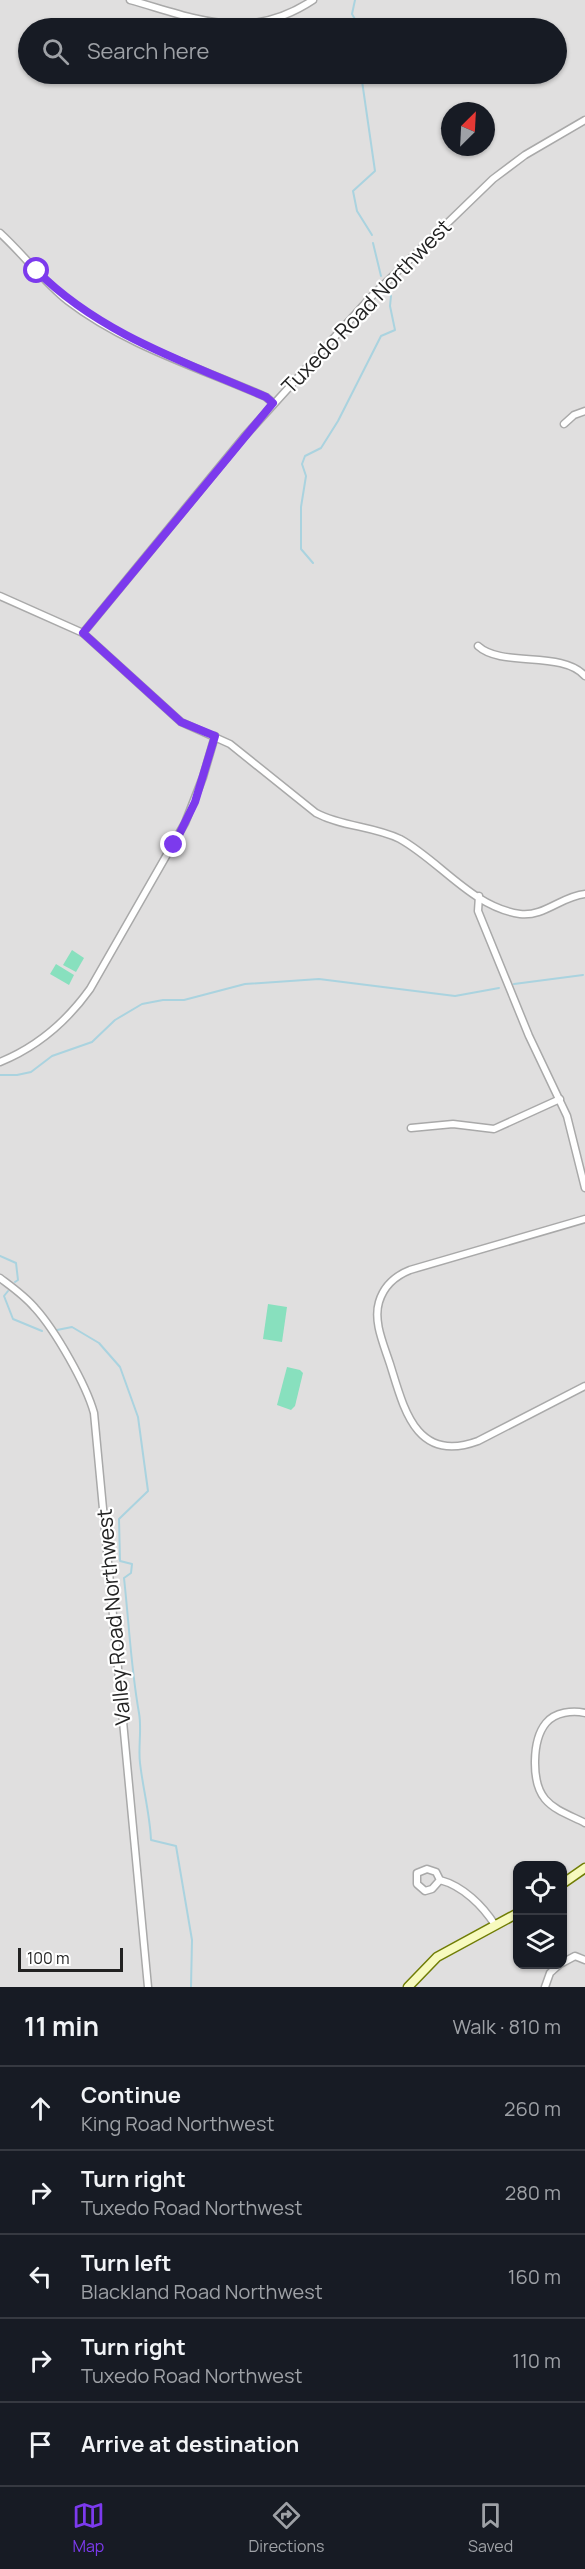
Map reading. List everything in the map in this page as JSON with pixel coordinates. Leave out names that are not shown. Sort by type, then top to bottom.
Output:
[{"type":"street","points":[[130,0],[194,18]]},
{"type":"street","points":[[277,18],[285,16],[312,0]]},
{"type":"street","name":"Tuxedo Road Northwest","points":[[83,633],[273,403],[370,298],[493,179],[525,155],[585,120]]},
{"type":"street","points":[[0,233],[61,295],[85,313],[130,338],[266,397],[273,403]]},
{"type":"street","points":[[564,424],[574,415],[585,411]]},
{"type":"street","points":[[0,596],[83,633],[181,722],[230,744],[316,813],[332,821],[378,831],[399,839],[478,896],[508,911],[522,914],[538,912],[570,897],[585,894]]},
{"type":"street","points":[[478,646],[491,652],[568,665],[585,676]]},
{"type":"street","points":[[0,1062],[28,1048],[53,1030],[78,1005],[90,988],[185,823],[203,777],[215,736]]},
{"type":"street","points":[[478,896],[477,906],[483,922],[529,1036],[560,1100],[571,1130],[585,1188]]},
{"type":"street","points":[[411,1128],[453,1124],[494,1129],[560,1100]]},
{"type":"street","points":[[585,1220],[410,1270],[390,1282],[384,1290],[377,1310],[379,1328],[407,1416],[417,1431],[440,1445],[458,1447],[478,1442],[585,1386]]},
{"type":"street","name":"Valley Road Northwest","points":[[0,1278],[26,1298],[44,1318],[85,1388],[94,1413],[148,1987]]},
{"type":"street","points":[[585,1713],[566,1712],[546,1723],[539,1737],[536,1765],[537,1782],[545,1799],[554,1807],[585,1823]]},
{"type":"street","points":[[567,1881],[585,1868]]},
{"type":"street","points":[[440,1880],[448,1882],[483,1907],[495,1925]]},
{"type":"street","points":[[408,1987],[437,1957],[514,1915]]},
{"type":"street","points":[[567,1961],[575,1956],[585,1960]]},
{"type":"street","points":[[545,1987],[550,1973],[555,1969]]},
{"type":"shaded area","points":[[0,0],[585,0],[585,1987],[0,1987]]},
{"type":"green space","points":[[72,950],[84,958],[76,972],[63,965]]},
{"type":"green space","points":[[56,964],[74,975],[69,985],[50,974]]},
{"type":"green space","points":[[268,1304],[287,1307],[282,1342],[263,1339]]},
{"type":"green space","points":[[287,1367],[303,1373],[295,1406],[291,1410],[277,1405]]},
{"type":"waterway","points":[[354,18],[352,14],[355,0]]},
{"type":"waterway","points":[[362,84],[375,171],[353,191],[357,211],[372,235]]},
{"type":"waterway","points":[[373,243],[381,276]]},
{"type":"waterway","points":[[313,563],[301,549],[301,507],[306,476],[302,464],[305,456],[321,448],[338,421],[381,336],[395,330],[390,306],[391,296],[386,289]]},
{"type":"waterway","points":[[514,984],[583,975]]},
{"type":"waterway","points":[[0,1075],[31,1072],[52,1056],[92,1042],[115,1020],[142,1004],[163,1000],[184,1000],[245,984],[319,979],[455,996],[499,988]]},
{"type":"waterway","points":[[0,1256],[16,1263],[18,1280],[15,1282]]},
{"type":"waterway","points":[[8,1291],[4,1296],[13,1319],[42,1331]]},
{"type":"waterway","points":[[57,1330],[72,1327],[99,1343],[120,1367],[138,1417],[148,1491],[119,1519],[120,1561],[132,1564],[131,1573],[124,1578],[140,1719],[140,1763],[151,1840],[176,1846],[192,1940],[191,1987]]},
{"type":"route","points":[[37,271],[61,295],[85,313],[130,338],[266,397],[273,403],[208,478],[83,633],[181,722],[193,729],[215,736],[195,802],[174,845]]}]
